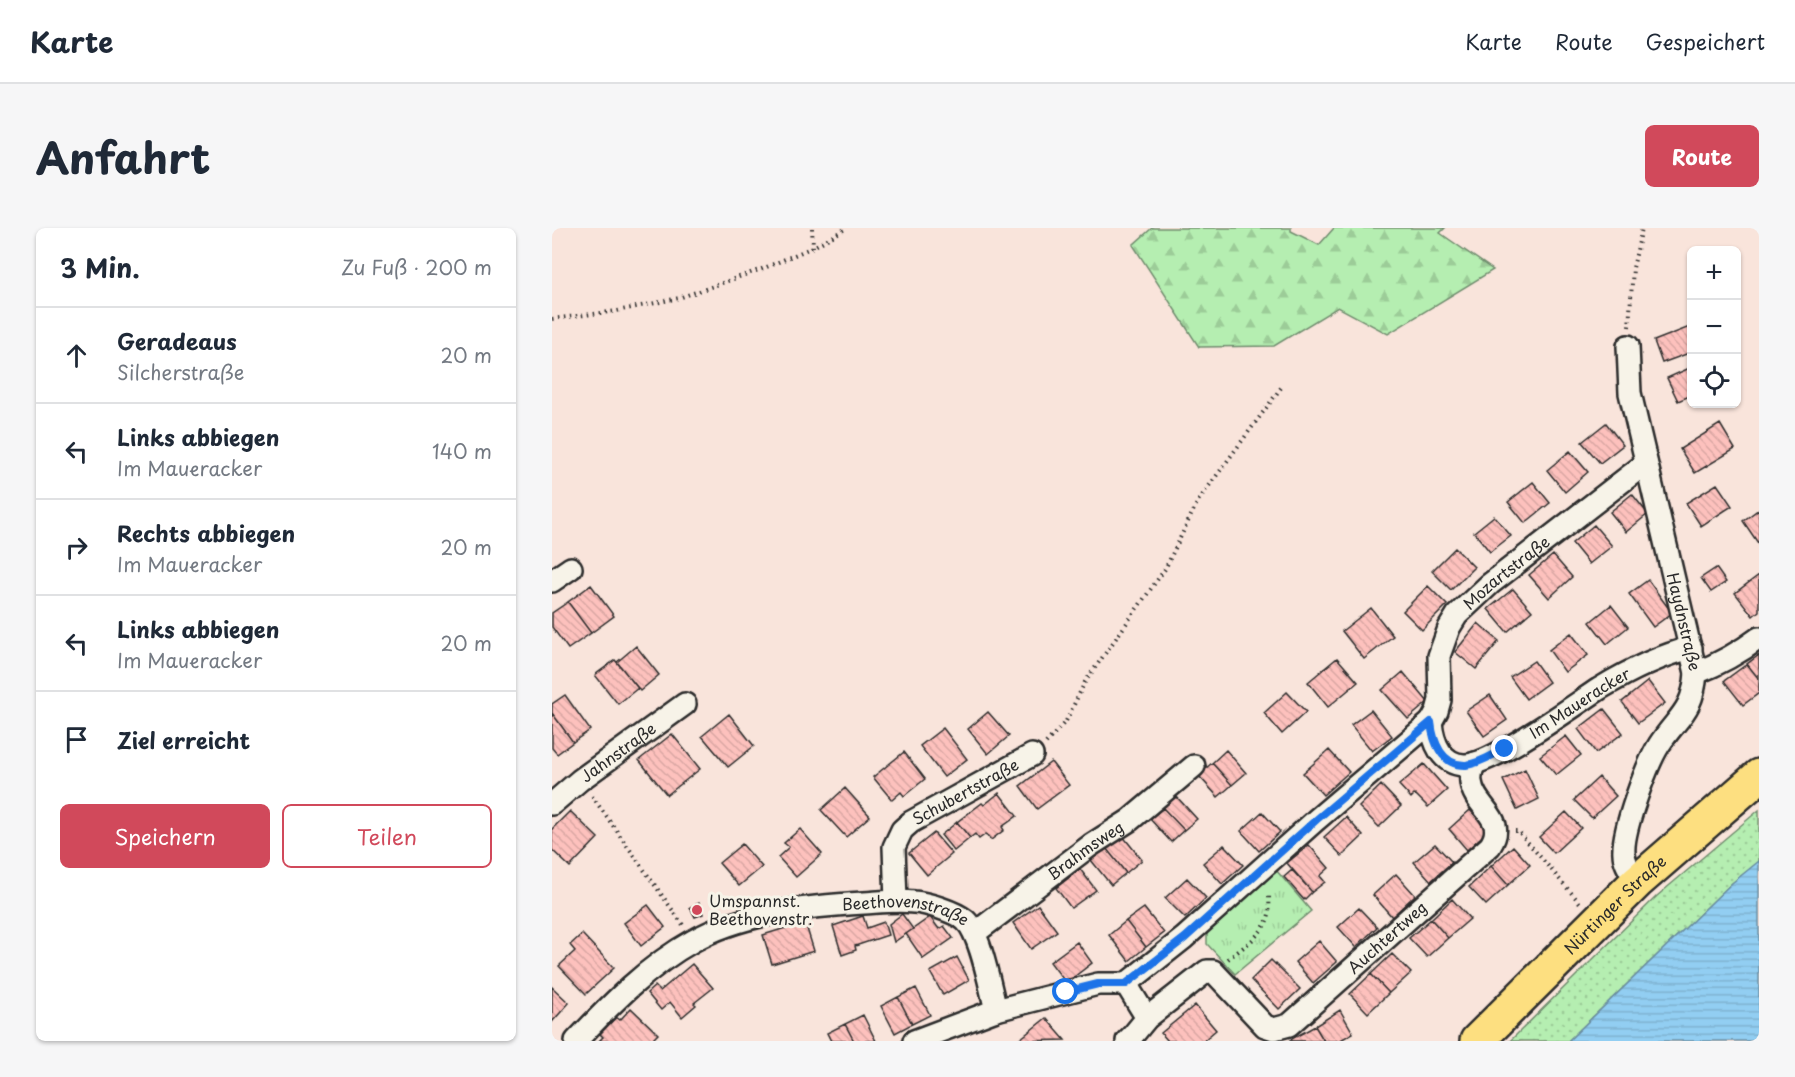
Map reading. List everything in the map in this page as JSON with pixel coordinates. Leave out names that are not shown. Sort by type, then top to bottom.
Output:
[{"type":"main road","name":"Nürtinger Straße","points":[[1477,1041],[1637,882],[1759,776]]},
{"type":"street","name":"Haydnstraße","points":[[1628,346],[1630,393],[1696,673],[1695,688],[1689,708],[1660,744],[1653,757],[1627,828],[1624,853],[1626,864],[1637,882]]},
{"type":"street","name":"Mozartstraße","points":[[1431,722],[1440,700],[1439,656],[1449,628],[1457,615],[1490,584],[1646,464]]},
{"type":"street","points":[[552,581],[571,568]]},
{"type":"street","points":[[1696,673],[1720,664],[1759,638]]},
{"type":"street","name":"Im Maueracker","points":[[1475,763],[1505,749],[1602,688],[1650,662],[1691,648]]},
{"type":"street","name":"Jahnstraße","points":[[552,804],[580,780],[685,704]]},
{"type":"street","points":[[1431,722],[1434,739],[1441,753],[1448,760],[1466,765],[1475,763]]},
{"type":"street","points":[[914,1041],[996,1010],[1098,984],[1126,984],[1185,938],[1316,820],[1431,722]]},
{"type":"street","name":"Schubertstraße","points":[[896,901],[894,847],[902,830],[911,822],[1032,755]]},
{"type":"street","points":[[1475,763],[1471,774],[1475,796],[1496,824],[1497,831]]},
{"type":"street","name":"Brahmsweg","points":[[975,933],[1091,845],[1130,820],[1194,766]]},
{"type":"street","name":"Auchtertweg","points":[[1213,971],[1265,1026],[1274,1029],[1289,1025],[1490,846],[1496,838],[1497,831]]},
{"type":"street","name":"Beethovenstraße","points":[[576,1041],[617,998],[655,966],[693,940],[731,924],[773,913],[825,905],[917,902],[952,913],[966,921],[975,933],[996,1010]]},
{"type":"street","points":[[1133,1039],[1147,1018],[1207,971],[1213,971]]},
{"type":"street","points":[[1126,984],[1147,1018]]},
{"type":"path","points":[[812,228],[813,247]]},
{"type":"path","points":[[552,319],[617,311],[679,298],[762,269],[813,247],[847,228]]},
{"type":"path","points":[[1628,346],[1633,268],[1642,228]]},
{"type":"path","points":[[1032,755],[1056,734],[1066,721],[1085,682],[1165,569],[1198,501],[1283,385]]},
{"type":"path","points":[[580,780],[693,940]]},
{"type":"path","points":[[1497,831],[1518,831],[1596,922]]},
{"type":"path","points":[[1213,971],[1257,935],[1269,914],[1269,894]]},
{"type":"green space","points":[[1152,228],[1291,228],[1291,231],[1319,245],[1334,228],[1445,228],[1440,233],[1493,270],[1388,334],[1338,307],[1274,346],[1199,347],[1133,245]]},
{"type":"green space","points":[[1759,810],[1759,862],[1732,883],[1568,1041],[1510,1041],[1657,896]]},
{"type":"green space","points":[[1276,870],[1311,911],[1235,974],[1207,944],[1207,933]]},
{"type":"water","points":[[1759,861],[1759,1041],[1568,1041],[1732,883]]},
{"type":"building","points":[[1687,328],[1687,354],[1662,363],[1654,341]]},
{"type":"building","points":[[1687,369],[1687,397],[1678,401],[1667,378]]},
{"type":"building","points":[[1606,423],[1623,445],[1600,463],[1582,442]]},
{"type":"building","points":[[1720,424],[1735,449],[1695,473],[1680,449]]},
{"type":"building","points":[[1570,451],[1588,472],[1565,492],[1547,470]]},
{"type":"building","points":[[1533,482],[1550,503],[1525,523],[1508,502]]},
{"type":"building","points":[[1717,484],[1732,506],[1701,526],[1686,503]]},
{"type":"building","points":[[1632,494],[1648,514],[1626,532],[1610,512]]},
{"type":"building","points":[[1759,509],[1759,542],[1758,543],[1743,521]]},
{"type":"building","points":[[1494,516],[1511,536],[1490,552],[1474,532]]},
{"type":"building","points":[[1594,525],[1612,546],[1589,564],[1572,543]]},
{"type":"building","points":[[1455,548],[1474,567],[1451,590],[1432,571]]},
{"type":"building","points":[[1553,555],[1572,577],[1549,598],[1529,575]]},
{"type":"building","points":[[1716,568],[1726,582],[1711,592],[1701,578]]},
{"type":"building","points":[[1759,575],[1759,611],[1753,616],[1735,593]]},
{"type":"building","points":[[1648,580],[1672,613],[1653,627],[1629,594]]},
{"type":"building","points":[[591,585],[614,616],[591,633],[568,602]]},
{"type":"building","points":[[1428,586],[1447,605],[1422,630],[1403,611]]},
{"type":"building","points":[[1513,589],[1532,611],[1507,632],[1488,609]]},
{"type":"building","points":[[568,602],[591,633],[568,649],[552,627],[552,613]]},
{"type":"building","points":[[1611,605],[1628,627],[1607,644],[1590,622]]},
{"type":"building","points":[[1371,608],[1393,636],[1364,659],[1342,631]]},
{"type":"building","points":[[1478,623],[1499,641],[1476,669],[1455,652]]},
{"type":"building","points":[[1571,633],[1588,655],[1565,672],[1549,650]]},
{"type":"building","points":[[636,646],[659,675],[640,691],[617,662]]},
{"type":"building","points":[[1759,655],[1759,679],[1747,664]]},
{"type":"building","points":[[1337,658],[1358,682],[1328,707],[1308,682]]},
{"type":"building","points":[[615,660],[638,688],[618,704],[595,675]]},
{"type":"building","points":[[1534,661],[1549,682],[1526,699],[1510,677]]},
{"type":"building","points":[[1747,664],[1759,679],[1759,693],[1743,705],[1724,681]]},
{"type":"building","points":[[1403,672],[1428,702],[1408,719],[1382,690]]},
{"type":"building","points":[[1648,681],[1665,703],[1638,723],[1622,702]]},
{"type":"building","points":[[1287,692],[1306,712],[1282,734],[1264,713]]},
{"type":"building","points":[[565,695],[590,730],[573,742],[552,713],[552,704]]},
{"type":"building","points":[[1490,695],[1507,720],[1484,736],[1466,711]]},
{"type":"building","points":[[1604,709],[1623,733],[1596,753],[1578,729]]},
{"type":"building","points":[[1371,710],[1392,736],[1372,751],[1351,725]]},
{"type":"building","points":[[988,712],[1009,736],[988,754],[968,729]]},
{"type":"building","points":[[552,713],[573,742],[557,754],[552,748]]},
{"type":"building","points":[[729,714],[754,746],[728,767],[702,736]]},
{"type":"building","points":[[943,728],[967,759],[944,777],[920,746]]},
{"type":"building","points":[[672,734],[700,769],[667,795],[639,760]]},
{"type":"building","points":[[1566,736],[1581,755],[1556,775],[1540,756]]},
{"type":"building","points":[[1226,750],[1246,773],[1232,785],[1212,763]]},
{"type":"building","points":[[1329,750],[1349,772],[1323,795],[1303,773]]},
{"type":"building","points":[[904,752],[925,779],[904,796],[901,792],[892,800],[873,777]]},
{"type":"building","points":[[1051,762],[1069,785],[1037,809],[1020,786]]},
{"type":"building","points":[[1212,763],[1232,785],[1218,797],[1198,775]]},
{"type":"building","points":[[1424,764],[1447,790],[1428,807],[1415,794],[1411,798],[1399,785]]},
{"type":"building","points":[[1525,769],[1539,799],[1517,810],[1503,780]]},
{"type":"building","points":[[1599,777],[1616,796],[1592,818],[1574,800]]},
{"type":"building","points":[[1381,785],[1401,806],[1379,827],[1359,807]]},
{"type":"building","points":[[845,788],[870,816],[846,837],[821,810]]},
{"type":"building","points":[[999,793],[1017,816],[1002,827],[1004,830],[991,840],[986,834],[979,839],[975,834],[970,838],[957,822]]},
{"type":"building","points":[[1176,796],[1197,819],[1184,830],[1163,808]]},
{"type":"building","points":[[1163,808],[1184,830],[1171,842],[1150,819]]},
{"type":"building","points":[[1470,810],[1489,830],[1467,850],[1449,829]]},
{"type":"building","points":[[570,811],[598,838],[570,867],[552,850],[552,829]]},
{"type":"building","points":[[1262,812],[1280,832],[1259,851],[1241,831]]},
{"type":"building","points":[[1566,812],[1581,828],[1554,853],[1539,837]]},
{"type":"building","points":[[1346,817],[1363,836],[1342,856],[1324,837]]},
{"type":"building","points":[[957,822],[970,838],[954,851],[941,835]]},
{"type":"building","points":[[800,829],[822,854],[796,877],[778,857],[789,847],[784,843]]},
{"type":"building","points":[[934,833],[952,854],[927,875],[909,853]]},
{"type":"building","points":[[1122,835],[1142,860],[1126,873],[1106,848]]},
{"type":"building","points":[[742,844],[762,867],[739,886],[719,863]]},
{"type":"building","points":[[1435,844],[1452,862],[1431,881],[1414,862]]},
{"type":"building","points":[[1224,845],[1243,865],[1222,884],[1203,863]]},
{"type":"building","points":[[1309,845],[1329,868],[1320,876],[1325,882],[1312,892],[1287,863]]},
{"type":"building","points":[[1513,846],[1530,865],[1508,885],[1491,866]]},
{"type":"building","points":[[1106,848],[1126,873],[1111,885],[1091,860]]},
{"type":"building","points":[[1491,866],[1508,885],[1486,905],[1469,887]]},
{"type":"building","points":[[1080,869],[1096,890],[1071,908],[1056,888]]},
{"type":"building","points":[[1292,870],[1312,892],[1304,900],[1284,877]]},
{"type":"building","points":[[1396,874],[1415,895],[1392,917],[1373,895]]},
{"type":"building","points":[[1187,878],[1206,898],[1185,918],[1165,898]]},
{"type":"building","points":[[1452,899],[1470,919],[1448,938],[1431,919]]},
{"type":"building","name":"Umspannst. Beethovenstr.","points":[[699,903],[703,914],[695,917],[690,907]]},
{"type":"building","points":[[648,905],[665,927],[641,946],[624,923]]},
{"type":"building","points":[[1038,905],[1057,931],[1031,949],[1013,923]]},
{"type":"building","points":[[1144,908],[1164,933],[1146,947],[1126,921]]},
{"type":"building","points":[[1359,908],[1377,927],[1356,947],[1338,927]]},
{"type":"building","points":[[902,914],[913,929],[894,942],[889,924]]},
{"type":"building","points":[[863,916],[867,928],[884,922],[888,935],[855,946],[856,950],[842,955],[833,926]]},
{"type":"building","points":[[930,917],[939,929],[944,926],[953,938],[923,959],[906,934]]},
{"type":"building","points":[[1431,919],[1448,938],[1427,957],[1409,938]]},
{"type":"building","points":[[1126,921],[1146,947],[1129,961],[1109,935]]},
{"type":"building","points":[[805,922],[814,951],[772,964],[763,935]]},
{"type":"building","points":[[582,934],[614,968],[586,994],[559,966],[575,951],[570,945]]},
{"type":"building","points":[[1319,941],[1337,962],[1313,983],[1295,962]]},
{"type":"building","points":[[1077,942],[1092,963],[1066,983],[1050,962]]},
{"type":"building","points":[[1392,954],[1411,973],[1389,993],[1371,974]]},
{"type":"building","points":[[957,957],[969,980],[943,995],[930,972]]},
{"type":"building","points":[[1271,960],[1300,989],[1279,1009],[1251,980]]},
{"type":"building","points":[[692,964],[713,988],[694,1003],[696,1005],[682,1017],[670,1002],[661,1010],[647,993],[655,986],[660,991]]},
{"type":"building","points":[[1371,974],[1389,993],[1368,1013],[1350,994]]},
{"type":"building","points":[[552,987],[569,1003],[552,1022]]},
{"type":"building","points":[[916,988],[930,1015],[912,1024],[898,997]]},
{"type":"building","points":[[898,997],[912,1024],[895,1033],[881,1006]]},
{"type":"building","points":[[1195,1005],[1216,1030],[1203,1041],[1168,1041],[1161,1033]]},
{"type":"building","points":[[631,1008],[658,1034],[651,1041],[599,1041],[603,1037],[600,1034],[616,1017],[620,1020]]},
{"type":"building","points":[[1340,1010],[1353,1033],[1339,1041],[1324,1041],[1315,1026]]},
{"type":"building","points":[[863,1015],[876,1041],[854,1041],[845,1024]]},
{"type":"building","points":[[1046,1018],[1065,1040],[1022,1041],[1020,1039]]},
{"type":"building","points":[[845,1024],[854,1041],[831,1041],[827,1033]]},
{"type":"building","points":[[1315,1026],[1324,1041],[1290,1040]]},
{"type":"place","name":"Umspannst. Beethovenstr.","points":[[697,910]]},
{"type":"route","points":[[1066,992],[1098,984],[1126,984],[1185,938],[1316,820],[1431,722],[1436,747],[1448,760],[1457,764],[1475,763],[1505,749]]}]
